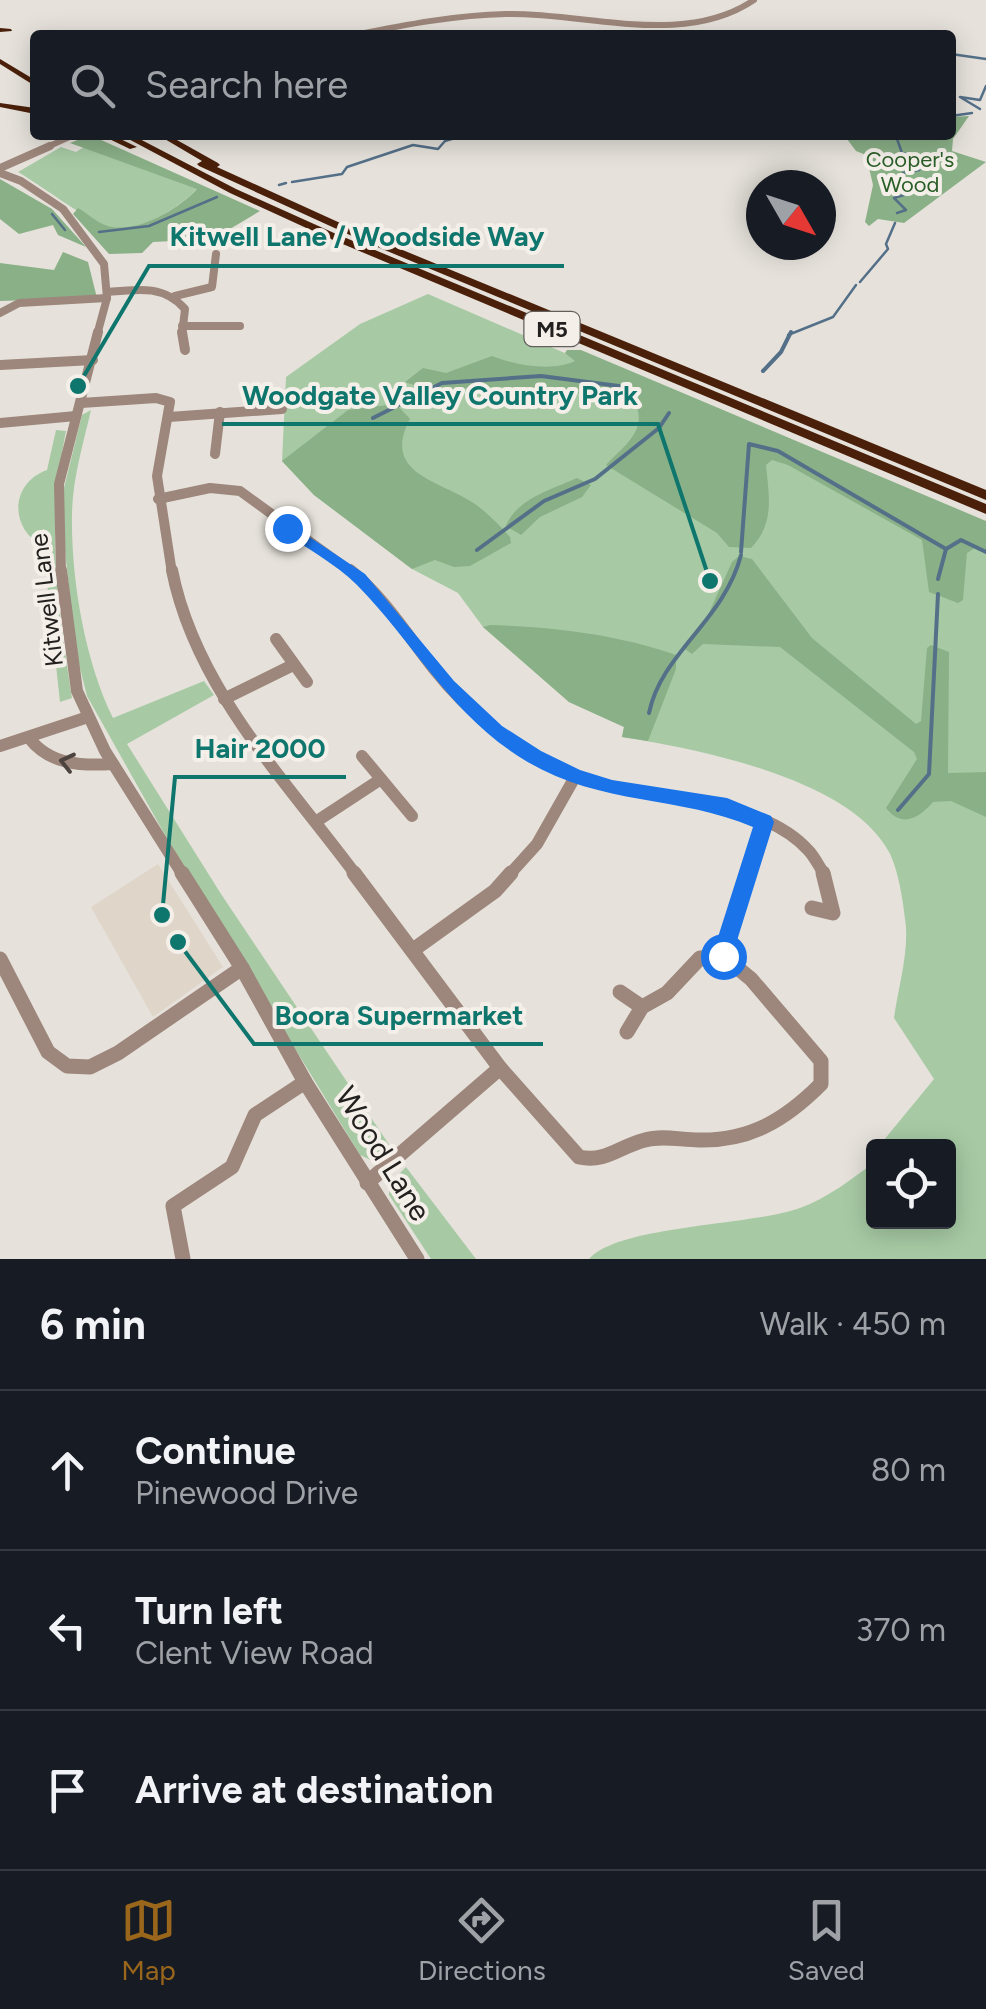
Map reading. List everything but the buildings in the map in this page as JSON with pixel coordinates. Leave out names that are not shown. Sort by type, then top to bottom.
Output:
[{"type":"highway","points":[[0,49],[30,69]]},
{"type":"highway","points":[[0,61],[30,81]]},
{"type":"highway","points":[[0,105],[30,110]]},
{"type":"highway","points":[[117,140],[233,191]]},
{"type":"highway","name":"M5","points":[[135,140],[233,191],[422,274],[986,509]]},
{"type":"highway","name":"M5","points":[[155,140],[284,203],[986,495]]},
{"type":"highway","points":[[171,140],[284,203]]},
{"type":"street","points":[[390,30],[507,14],[704,22],[740,13],[754,0]]},
{"type":"street","points":[[0,171],[64,140]]},
{"type":"street","points":[[0,171],[63,209],[104,264],[108,295]]},
{"type":"street","points":[[0,313],[18,303],[150,288],[175,296],[212,287],[216,254]]},
{"type":"street","name":"Kitwell Lane","points":[[88,717],[78,690],[58,556],[59,484],[108,295]]},
{"type":"street","points":[[175,296],[185,309],[180,342],[185,350]]},
{"type":"street","points":[[182,326],[240,326]]},
{"type":"street","points":[[0,365],[93,360]]},
{"type":"street","points":[[81,403],[156,398],[170,402],[157,476],[158,500],[176,590],[212,683],[500,1068],[579,1157],[596,1162],[607,1160],[646,1138],[710,1141],[757,1134],[778,1124],[821,1084],[822,1061],[751,980],[723,956],[700,958],[667,993],[642,1007],[627,1032]]},
{"type":"street","points":[[168,417],[282,408]]},
{"type":"street","points":[[215,454],[220,412]]},
{"type":"street","points":[[0,422],[76,416]]},
{"type":"street","points":[[158,500],[210,488],[242,492],[360,578],[448,686],[496,731],[576,777],[612,788],[727,807],[764,822],[807,847],[823,865],[832,886],[834,913],[812,908]]},
{"type":"street","points":[[276,639],[307,682]]},
{"type":"street","points":[[224,699],[293,664]]},
{"type":"street","points":[[0,746],[88,717]]},
{"type":"street","name":"Wood Lane","points":[[88,717],[416,1259]]},
{"type":"street","points":[[29,738],[37,751],[48,757],[85,766],[113,764]]},
{"type":"street","points":[[362,756],[412,816]]},
{"type":"street","points":[[412,950],[495,892],[537,844],[576,777]]},
{"type":"street","points":[[316,821],[381,779]]},
{"type":"street","points":[[723,956],[764,822]]},
{"type":"street","points":[[0,960],[48,1052],[67,1066],[90,1068],[242,968]]},
{"type":"street","points":[[620,992],[642,1007]]},
{"type":"street","points":[[367,1183],[500,1068]]},
{"type":"street","points":[[183,1259],[173,1206],[232,1168],[254,1115],[306,1082]]},
{"type":"shaded area","points":[[158,864],[223,967],[153,1017],[91,907]]},
{"type":"green space","name":"Cooper's Wood","points":[[969,116],[956,135],[956,117]]},
{"type":"green space","points":[[101,140],[260,211],[213,239],[153,242],[142,253],[109,254],[73,214],[78,208],[105,225],[129,227],[168,212],[197,189],[70,143]]},
{"type":"green space","name":"Cooper's Wood","points":[[848,140],[953,140],[952,151],[986,162],[904,223],[878,219],[869,226],[865,222],[873,185],[866,155],[856,151]]},
{"type":"green space","points":[[61,147],[76,152],[84,147],[198,188],[180,204],[143,224],[106,226],[18,172]]},
{"type":"green space","points":[[0,179],[52,209],[86,247],[58,235],[53,225],[19,234],[0,219]]},
{"type":"green space","points":[[63,252],[88,262],[97,298],[0,301],[0,263],[54,270]]},
{"type":"green space","points":[[428,294],[986,535],[986,1259],[589,1259],[628,1239],[800,1208],[829,1194],[866,1168],[866,1229],[956,1229],[956,1139],[885,1139],[934,1079],[894,1018],[905,956],[900,885],[889,852],[869,826],[841,804],[769,771],[622,737],[624,727],[569,702],[483,627],[458,593],[412,569],[314,495],[282,461],[286,377],[360,324]]},
{"type":"green space","points":[[581,350],[986,521],[986,554],[975,548],[967,553],[963,600],[958,603],[929,592],[922,540],[788,465],[772,460],[766,465],[769,509],[764,529],[751,548],[729,547],[717,533],[606,465],[637,428],[639,418],[632,397],[501,387],[470,387],[443,395],[405,382],[423,368],[446,373],[492,356],[534,366],[575,361],[565,353]]},
{"type":"green space","points":[[396,404],[410,419],[403,438],[403,453],[409,464],[419,474],[480,508],[510,537],[511,543],[470,566],[454,567],[435,560],[412,569],[314,495],[282,461],[348,410]]},
{"type":"green space","points":[[91,410],[74,489],[72,540],[87,646],[103,696],[113,718],[204,681],[214,695],[127,744],[221,894],[392,1149],[373,1161],[360,1155],[169,842],[87,696],[76,652],[63,532],[64,488],[82,415]]},
{"type":"green space","points":[[56,430],[66,431],[55,534],[58,596],[72,698],[60,702],[43,546],[24,529],[18,506],[26,485],[47,470]]},
{"type":"green space","points":[[577,478],[591,485],[582,497],[540,517],[521,535],[506,526],[527,502]]},
{"type":"green space","points":[[739,556],[752,559],[812,638],[916,724],[921,721],[927,648],[931,645],[949,652],[948,773],[986,772],[986,817],[951,801],[933,802],[910,819],[892,814],[886,808],[917,759],[914,752],[780,647],[703,644],[692,654],[682,647],[708,615],[732,562]]},
{"type":"green space","points":[[483,627],[584,633],[676,655],[676,669],[648,741],[622,737],[624,727],[569,702]]},
{"type":"green space","points":[[406,1167],[476,1259],[431,1259],[389,1195],[389,1184]]},
{"type":"waterway","points":[[956,55],[986,59]]},
{"type":"waterway","points":[[980,109],[960,97],[980,100],[986,86]]},
{"type":"waterway","points":[[956,115],[972,113]]},
{"type":"waterway","points":[[292,182],[342,174],[347,167],[413,145],[438,149],[448,140]]},
{"type":"waterway","points":[[897,140],[902,153],[917,157],[922,163],[919,170],[903,173],[903,186],[917,191],[894,198],[906,210],[897,213]]},
{"type":"waterway","points":[[279,185],[286,183]]},
{"type":"waterway","points":[[99,232],[149,226],[217,197]]},
{"type":"waterway","points":[[52,214],[65,230]]},
{"type":"waterway","points":[[860,282],[888,249],[886,244],[895,223]]},
{"type":"waterway","points":[[790,334],[833,317],[856,285]]},
{"type":"waterway","points":[[763,371],[781,352],[790,334]]},
{"type":"waterway","points":[[373,418],[442,383],[541,376],[619,386]]},
{"type":"waterway","points":[[477,550],[544,501],[595,479],[659,428],[669,413]]},
{"type":"waterway","points":[[741,552],[749,444],[778,451],[946,549]]},
{"type":"waterway","points":[[946,549],[961,540],[986,552]]},
{"type":"waterway","points":[[938,579],[946,549]]},
{"type":"waterway","points":[[649,713],[666,672],[721,599],[741,555]]},
{"type":"waterway","points":[[898,810],[929,774],[938,594]]},
{"type":"place","name":"Kitwell Lane / Woodside Way","points":[[78,386]]},
{"type":"place","name":"Woodgate Valley Country Park","points":[[710,581]]},
{"type":"place","name":"Hair 2000","points":[[162,915]]},
{"type":"place","name":"Boora Supermarket","points":[[178,942]]},
{"type":"route","points":[[287,528],[360,578],[448,686],[496,731],[534,756],[576,777],[612,788],[727,807],[764,822],[723,956]]}]
